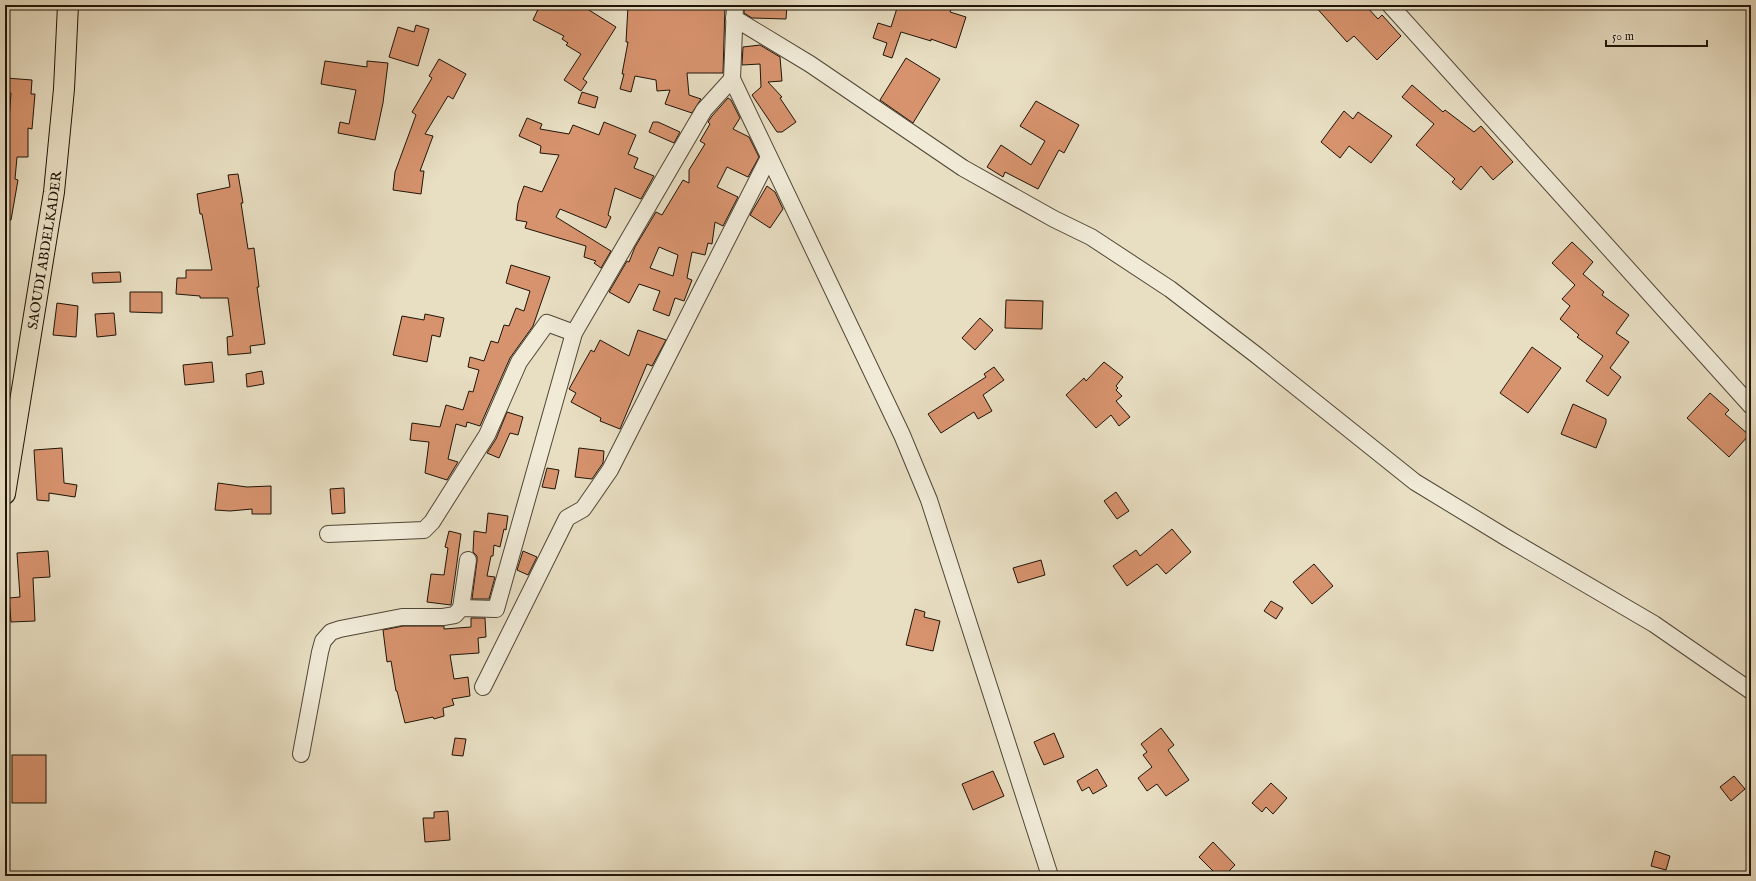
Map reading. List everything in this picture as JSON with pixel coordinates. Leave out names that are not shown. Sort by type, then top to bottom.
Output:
[{"type":"main road","name":"SAOUDI ABDELKADER","points":[[5,494],[54,192],[64,89],[68,5]]},
{"type":"street","points":[[1390,5],[1610,247],[1751,406]]},
{"type":"street","points":[[734,12],[732,79],[902,435],[929,500],[1050,876]]},
{"type":"street","points":[[734,12],[963,168],[1054,219],[1091,237],[1170,289],[1255,354],[1415,482],[1654,624],[1751,691]]},
{"type":"street","points":[[461,608],[496,609],[574,333],[704,110],[732,79]]},
{"type":"street","points":[[483,687],[567,518],[584,509],[610,470],[769,157]]},
{"type":"street","points":[[328,534],[424,530],[432,522],[488,436],[519,362],[547,323],[574,333]]},
{"type":"street","points":[[301,754],[320,652],[324,641],[331,632],[360,624],[402,617],[443,617],[455,615],[461,608],[468,560]]},
{"type":"building","points":[[540,5],[581,5],[616,27],[583,79],[587,82],[581,91],[564,80],[581,54],[566,45],[568,43],[562,39],[564,36],[533,20]]},
{"type":"building","points":[[654,5],[725,5],[723,73],[687,73],[689,95],[701,99],[692,113],[665,104],[670,90],[657,91],[656,80],[635,76],[631,92],[620,89],[624,74],[622,74],[628,42],[626,42],[628,6],[654,7]]},
{"type":"building","points":[[744,5],[787,5],[786,19],[752,18],[744,13]]},
{"type":"building","points":[[898,5],[953,5],[950,12],[966,17],[956,48],[931,39],[931,41],[901,32],[892,58],[883,55],[887,43],[873,38],[878,23],[891,27]]},
{"type":"building","points":[[1314,5],[1365,5],[1378,19],[1382,15],[1401,36],[1377,60],[1354,36],[1347,42]]},
{"type":"building","points":[[416,25],[429,29],[418,66],[389,57],[398,27],[414,32]]},
{"type":"building","points":[[760,45],[780,57],[782,81],[768,82],[782,97],[780,98],[796,122],[782,132],[777,132],[752,95],[761,87],[760,64],[742,65],[743,47]]},
{"type":"building","points":[[906,58],[940,79],[913,123],[880,100]]},
{"type":"building","points":[[439,59],[466,74],[453,99],[448,96],[425,134],[433,136],[420,171],[424,171],[421,194],[393,190],[395,172],[416,115],[412,112],[432,78],[429,76]]},
{"type":"building","points":[[325,61],[367,67],[367,61],[388,63],[383,103],[375,140],[338,133],[340,122],[349,124],[356,90],[321,84]]},
{"type":"building","points":[[6,78],[32,80],[31,94],[35,94],[32,129],[28,128],[28,157],[17,157],[15,179],[18,180],[11,220],[5,220],[5,120],[9,121],[11,93],[5,92]]},
{"type":"building","points":[[1412,85],[1443,112],[1445,110],[1474,132],[1481,126],[1513,162],[1493,180],[1481,166],[1461,190],[1452,182],[1455,179],[1416,145],[1434,124],[1402,97]]},
{"type":"building","points":[[582,92],[598,97],[595,108],[578,103]]},
{"type":"building","points":[[728,98],[731,100],[740,118],[733,129],[749,137],[759,157],[748,177],[727,167],[717,187],[738,197],[723,226],[715,222],[712,244],[708,243],[705,255],[692,252],[687,278],[692,280],[684,301],[675,298],[669,316],[653,310],[660,291],[639,284],[629,303],[609,292],[627,261],[629,262],[635,247],[656,212],[662,215],[683,180],[689,183],[689,170],[705,144],[700,141],[710,124],[708,122]],"holes":[[[659,247],[678,255],[673,276],[650,268]]]},
{"type":"building","points":[[1036,101],[1079,125],[1064,153],[1059,150],[1038,189],[1005,172],[1003,177],[987,167],[1001,145],[1031,165],[1045,141],[1020,126]]},
{"type":"building","points":[[1344,111],[1353,119],[1358,112],[1392,136],[1371,163],[1349,146],[1340,158],[1321,142]]},
{"type":"building","points":[[527,118],[542,124],[540,129],[569,134],[573,125],[599,135],[604,122],[636,135],[628,154],[638,158],[634,168],[654,176],[641,199],[615,188],[608,215],[611,217],[606,228],[560,209],[556,217],[611,251],[601,268],[594,263],[596,261],[584,257],[586,246],[525,228],[527,222],[516,220],[518,203],[524,186],[542,192],[559,155],[540,153],[541,146],[519,136]]},
{"type":"building","points":[[653,122],[658,122],[680,132],[674,143],[649,132]]},
{"type":"building","points":[[238,174],[248,249],[254,248],[259,287],[257,287],[265,344],[250,346],[251,353],[228,355],[227,337],[233,336],[228,298],[200,298],[200,296],[176,294],[177,278],[186,278],[186,270],[212,270],[197,194],[230,187],[228,175]]},
{"type":"building","points":[[767,186],[775,192],[783,209],[770,228],[750,215]]},
{"type":"building","points":[[1572,242],[1593,262],[1583,274],[1604,292],[1602,295],[1629,315],[1616,333],[1629,342],[1610,368],[1621,377],[1608,396],[1586,381],[1603,356],[1577,337],[1579,335],[1560,319],[1570,306],[1562,299],[1575,285],[1552,263]]},
{"type":"building","points":[[511,265],[550,277],[533,326],[510,358],[480,426],[467,422],[466,427],[456,424],[448,459],[458,462],[447,480],[425,473],[429,442],[410,440],[412,423],[440,427],[446,405],[463,410],[469,391],[473,392],[479,370],[468,367],[470,357],[484,361],[491,341],[498,343],[504,325],[509,326],[516,308],[524,311],[530,291],[506,283]]},
{"type":"building","points":[[120,272],[121,282],[93,283],[92,273]]},
{"type":"building","points":[[130,292],[162,292],[162,313],[130,312]]},
{"type":"building","points":[[1006,300],[1043,301],[1042,329],[1005,328]]},
{"type":"building","points":[[57,303],[78,306],[76,337],[53,335]]},
{"type":"building","points":[[114,313],[116,335],[97,337],[95,314]]},
{"type":"building","points":[[425,314],[444,318],[440,337],[432,335],[427,362],[393,355],[402,316],[424,320]]},
{"type":"building","points":[[980,318],[993,330],[975,350],[962,338]]},
{"type":"building","points":[[638,330],[666,340],[652,366],[647,364],[620,429],[600,421],[601,418],[571,402],[576,393],[569,389],[591,350],[594,352],[600,340],[629,356]]},
{"type":"building","points":[[1532,347],[1561,368],[1528,413],[1500,393]]},
{"type":"building","points":[[212,362],[214,382],[185,385],[183,365]]},
{"type":"building","points":[[1104,362],[1123,377],[1116,386],[1118,388],[1116,390],[1122,396],[1116,401],[1130,417],[1119,426],[1111,415],[1096,428],[1066,395],[1084,378],[1086,381]]},
{"type":"building","points":[[994,367],[1004,380],[983,395],[992,411],[978,419],[974,412],[941,433],[928,414],[986,377],[984,374]]},
{"type":"building","points":[[262,371],[264,384],[247,387],[246,374]]},
{"type":"building","points":[[1710,393],[1729,410],[1725,414],[1749,435],[1729,457],[1687,418]]},
{"type":"building","points":[[1573,404],[1606,419],[1606,423],[1596,448],[1561,434]]},
{"type":"building","points":[[507,412],[523,417],[518,435],[510,433],[499,458],[487,453],[496,439]]},
{"type":"building","points":[[62,448],[64,483],[77,485],[75,497],[49,493],[49,501],[37,500],[34,450]]},
{"type":"building","points":[[579,448],[604,451],[603,463],[592,479],[575,477]]},
{"type":"building","points":[[547,468],[559,470],[555,489],[542,487]]},
{"type":"building","points":[[218,483],[247,487],[271,486],[271,514],[252,514],[252,509],[230,511],[215,510]]},
{"type":"building","points":[[344,488],[345,513],[332,514],[330,489]]},
{"type":"building","points":[[1116,492],[1129,511],[1117,519],[1104,501]]},
{"type":"building","points":[[488,513],[508,516],[506,530],[504,529],[500,547],[494,545],[493,556],[491,556],[487,576],[495,577],[489,599],[472,599],[477,561],[477,556],[473,552],[474,531],[486,533]]},
{"type":"building","points":[[1172,529],[1191,552],[1166,574],[1157,564],[1127,586],[1113,566],[1136,550],[1140,556]]},
{"type":"building","points":[[449,531],[461,534],[451,605],[427,602],[431,574],[444,575],[448,548],[445,547]]},
{"type":"building","points":[[48,551],[50,577],[33,578],[35,621],[11,622],[9,598],[20,597],[17,553]]},
{"type":"building","points":[[523,551],[537,557],[528,575],[517,570]]},
{"type":"building","points":[[1041,560],[1045,575],[1018,583],[1013,568]]},
{"type":"building","points":[[1314,564],[1333,586],[1312,604],[1293,582]]},
{"type":"building","points":[[1271,601],[1283,608],[1276,619],[1264,611]]},
{"type":"building","points":[[915,609],[925,612],[924,617],[940,621],[933,651],[906,645]]},
{"type":"building","points":[[471,618],[485,618],[486,637],[478,638],[479,653],[450,655],[454,679],[468,677],[470,696],[452,699],[454,705],[443,708],[444,716],[405,723],[396,691],[391,661],[387,662],[383,630],[403,626],[444,626],[444,629],[471,627]]},
{"type":"building","points":[[1161,728],[1174,745],[1168,750],[1189,780],[1166,796],[1157,784],[1147,791],[1138,778],[1152,767],[1143,755],[1147,752],[1141,744]]},
{"type":"building","points":[[1054,733],[1064,757],[1044,765],[1034,742]]},
{"type":"building","points":[[455,738],[466,739],[463,756],[452,755]]},
{"type":"building","points":[[12,755],[46,755],[46,803],[12,803]]},
{"type":"building","points":[[1097,769],[1107,786],[1093,794],[1089,787],[1082,791],[1077,781]]},
{"type":"building","points":[[993,771],[1004,796],[973,810],[962,784]]},
{"type":"building","points":[[1734,776],[1745,789],[1731,801],[1720,787]]},
{"type":"building","points":[[1271,783],[1287,798],[1273,814],[1266,807],[1262,812],[1252,803]]},
{"type":"building","points":[[448,811],[450,840],[425,842],[423,818],[434,818],[434,812]]},
{"type":"building","points":[[1213,842],[1235,865],[1224,876],[1218,876],[1199,857]]},
{"type":"building","points":[[1655,851],[1670,856],[1666,870],[1651,866]]}]
